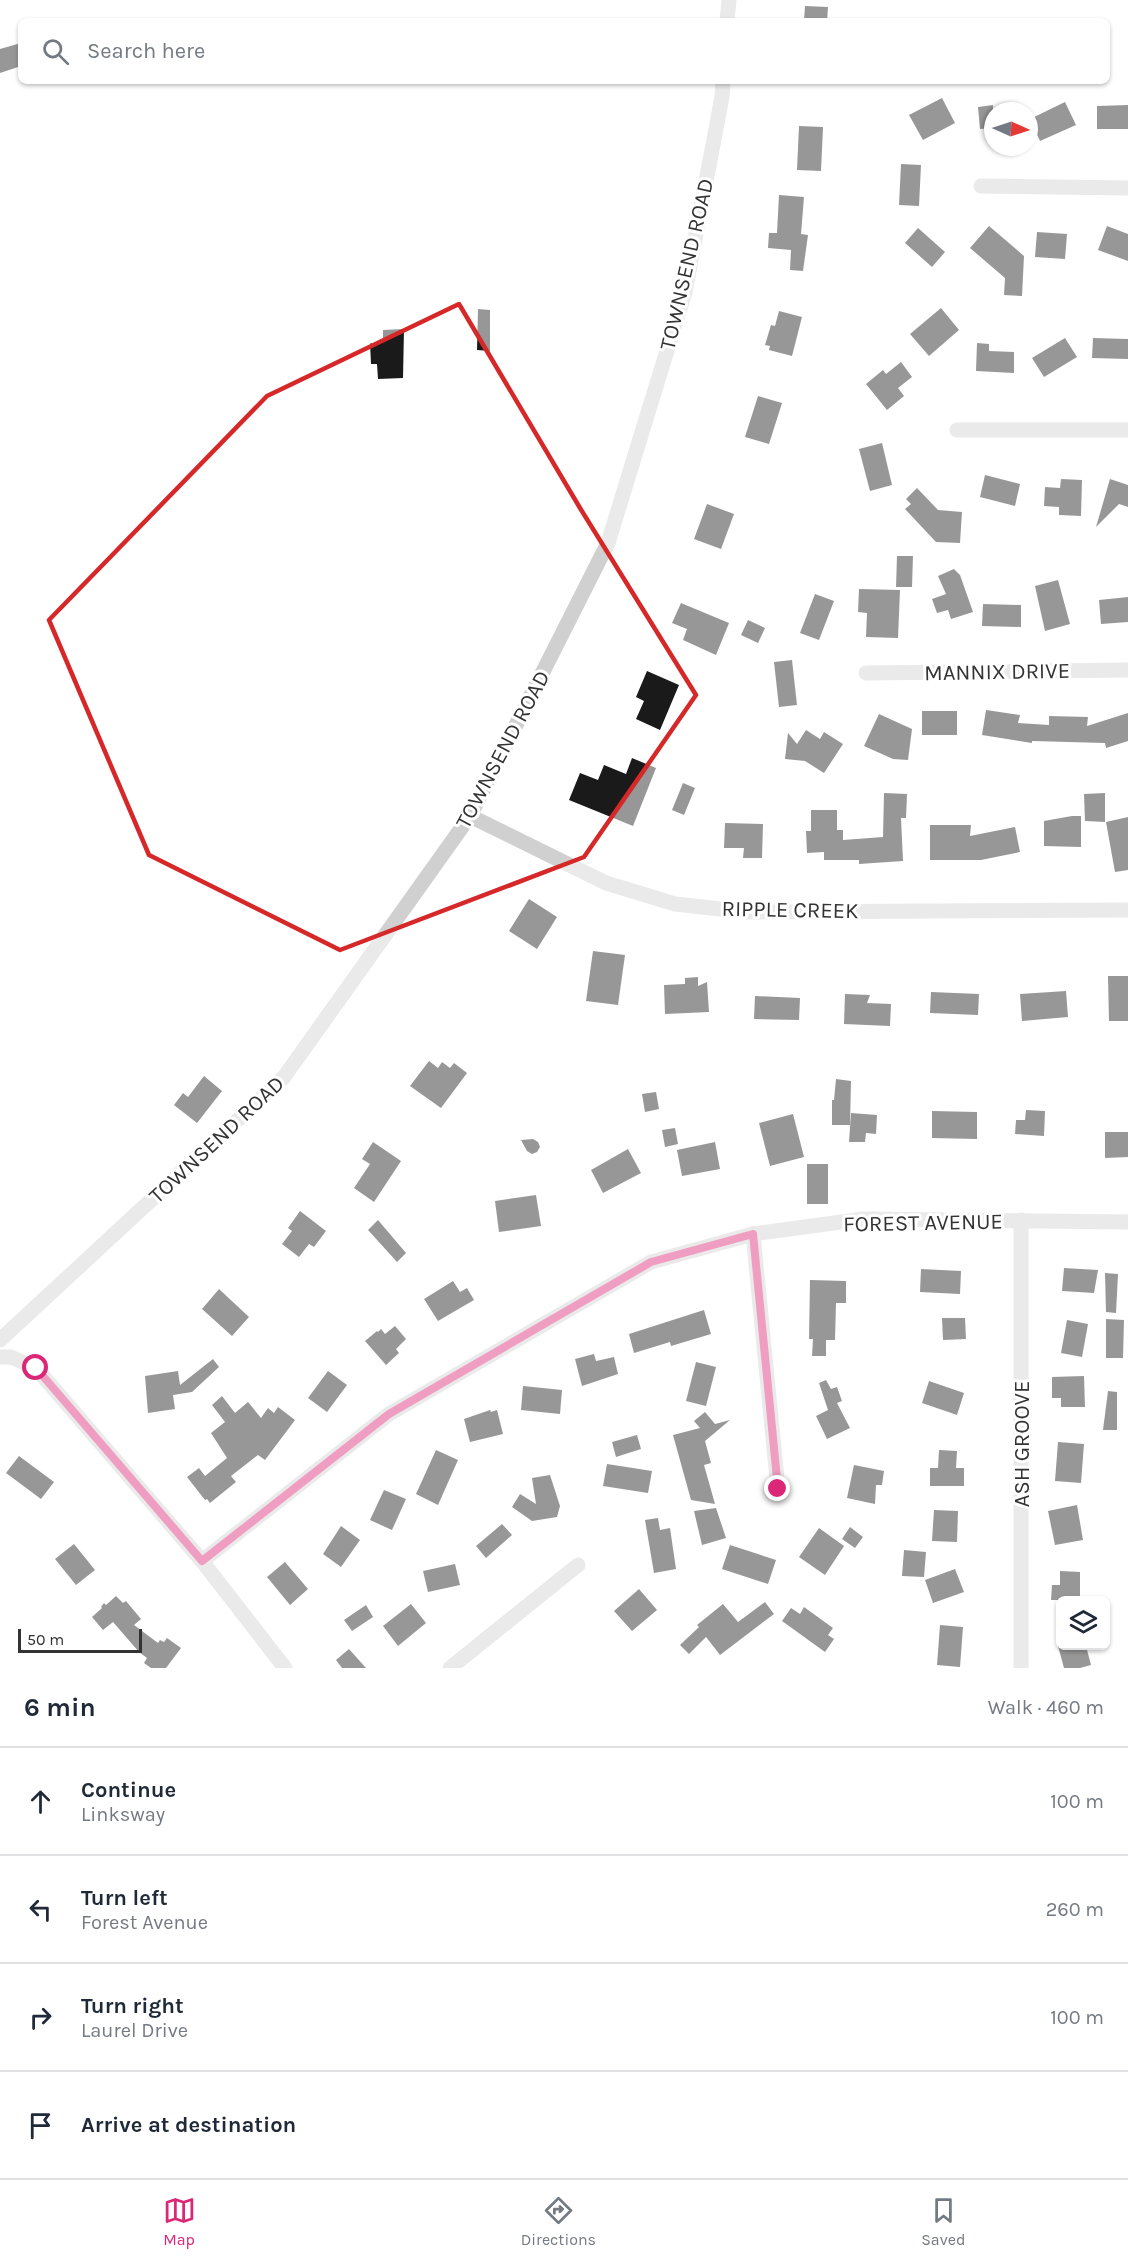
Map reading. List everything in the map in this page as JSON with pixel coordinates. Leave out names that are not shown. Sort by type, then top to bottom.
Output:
[{"type":"street","points":[[727,18],[729,0]]},
{"type":"street","name":"TOWNSEND ROAD","points":[[0,1340],[284,1077],[470,816],[609,543],[685,292],[723,84]]},
{"type":"street","points":[[981,186],[1128,188]]},
{"type":"street","points":[[957,430],[1128,430]]},
{"type":"street","name":"MANNIX DRIVE","points":[[866,673],[1128,670]]},
{"type":"street","name":"RIPPLE CREEK","points":[[470,816],[606,883],[675,904],[747,912],[1128,910]]},
{"type":"street","name":"FOREST AVENUE","points":[[202,1561],[389,1414],[651,1262],[753,1234],[863,1219],[1128,1222]]},
{"type":"street","name":"ASH GROOVE","points":[[1021,1220],[1021,1668]]},
{"type":"street","points":[[753,1234],[778,1489]]},
{"type":"street","points":[[0,1357],[11,1357],[36,1368],[202,1561],[285,1668]]},
{"type":"street","points":[[450,1668],[578,1565]]},
{"type":"highlighted area","points":[[459,304],[580,508],[696,695],[584,857],[340,950],[149,855],[49,620],[267,396]]},
{"type":"building","points":[[805,6],[828,7],[827,18],[804,18]]},
{"type":"building","points":[[18,44],[18,67],[0,73],[0,49]]},
{"type":"building","points":[[942,98],[955,123],[923,140],[909,115]]},
{"type":"building","points":[[1065,102],[1076,125],[1040,141],[1038,115]]},
{"type":"building","points":[[1128,105],[1128,129],[1097,129],[1097,106]]},
{"type":"building","points":[[984,106],[984,129],[980,129],[978,107]]},
{"type":"building","points":[[799,126],[823,127],[821,171],[797,170]]},
{"type":"building","points":[[901,164],[921,165],[919,206],[899,205]]},
{"type":"building","points":[[779,195],[804,197],[801,234],[808,235],[803,271],[790,270],[791,250],[768,248],[769,233],[777,233]]},
{"type":"building","points":[[989,226],[1024,256],[1022,296],[1004,295],[1005,278],[970,248]]},
{"type":"building","points":[[1107,226],[1128,234],[1128,261],[1098,250]]},
{"type":"building","points":[[918,228],[945,252],[932,267],[905,243]]},
{"type":"building","points":[[1037,232],[1067,234],[1065,259],[1035,257]]},
{"type":"building","points":[[941,308],[959,330],[929,356],[910,334]]},
{"type":"building","points":[[478,309],[490,310],[490,351],[477,350]]},
{"type":"building","points":[[779,311],[802,317],[792,356],[769,350],[770,346],[765,345],[771,325],[775,326]]},
{"type":"building","points":[[404,329],[403,378],[378,379],[377,364],[371,364],[370,343],[383,343],[383,330]]},
{"type":"building","points":[[1065,338],[1077,357],[1044,377],[1032,358]]},
{"type":"building","points":[[1093,338],[1128,339],[1128,359],[1092,358]]},
{"type":"building","points":[[977,343],[989,344],[989,351],[1014,352],[1014,373],[976,371]]},
{"type":"building","points":[[901,362],[912,377],[898,388],[904,396],[887,410],[866,384],[883,370],[886,374]]},
{"type":"building","points":[[758,396],[782,403],[769,444],[745,437]]},
{"type":"building","points":[[882,443],[892,485],[870,491],[859,449]]},
{"type":"building","points":[[985,475],[1020,484],[1015,506],[980,497]]},
{"type":"building","points":[[1061,479],[1082,480],[1081,516],[1059,515],[1059,507],[1044,506],[1045,487],[1060,488]]},
{"type":"building","points":[[1110,479],[1128,485],[1128,507],[1119,504],[1096,527]]},
{"type":"building","points":[[917,488],[938,510],[962,512],[960,543],[936,542],[905,509],[911,504],[906,499]]},
{"type":"building","points":[[707,504],[734,514],[721,549],[694,539]]},
{"type":"building","points":[[897,556],[913,556],[912,587],[896,587]]},
{"type":"building","points":[[954,569],[960,575],[973,612],[951,619],[948,610],[937,613],[932,599],[946,594],[938,576]]},
{"type":"building","points":[[1058,580],[1070,624],[1045,631],[1035,586]]},
{"type":"building","points":[[859,589],[900,590],[898,638],[866,637],[867,613],[858,612]]},
{"type":"building","points":[[815,594],[834,601],[819,640],[800,633]]},
{"type":"building","points":[[1128,597],[1128,622],[1101,624],[1099,600]]},
{"type":"building","points":[[681,603],[729,623],[716,655],[683,640],[687,629],[672,623]]},
{"type":"building","points":[[983,604],[1021,605],[1021,627],[982,626]]},
{"type":"building","points":[[748,620],[765,628],[758,643],[741,635]]},
{"type":"building","points":[[792,660],[797,705],[779,707],[774,662]]},
{"type":"building","points":[[647,671],[679,685],[660,730],[636,719],[644,701],[636,697]]},
{"type":"building","points":[[986,710],[1020,715],[1018,723],[1049,725],[1049,716],[1088,717],[1087,726],[1128,713],[1128,741],[1106,748],[1105,743],[1032,741],[1032,743],[982,735]]},
{"type":"building","points":[[922,711],[957,711],[957,735],[922,735]]},
{"type":"building","points":[[879,714],[912,729],[908,760],[893,759],[864,746]]},
{"type":"building","points":[[806,730],[820,739],[824,732],[843,744],[824,773],[805,761],[785,759],[788,733],[797,744]]},
{"type":"building","points":[[632,758],[656,768],[633,826],[569,800],[580,773],[598,780],[604,765],[626,774]]},
{"type":"building","points":[[683,783],[695,788],[684,815],[672,810]]},
{"type":"building","points":[[884,793],[907,794],[906,818],[901,818],[903,861],[859,864],[859,860],[824,860],[824,852],[807,853],[806,831],[811,831],[811,810],[837,810],[837,830],[843,830],[843,840],[883,837]]},
{"type":"building","points":[[1105,793],[1105,822],[1085,821],[1084,794]]},
{"type":"building","points":[[1081,816],[1081,847],[1044,846],[1044,821]]},
{"type":"building","points":[[1128,817],[1128,870],[1115,872],[1106,822]]},
{"type":"building","points":[[725,823],[763,824],[762,858],[743,858],[744,848],[724,848]]},
{"type":"building","points":[[930,825],[971,825],[970,836],[1015,827],[1020,852],[981,860],[930,860]]},
{"type":"building","points":[[529,899],[557,917],[537,949],[509,931]]},
{"type":"building","points":[[593,951],[625,955],[618,1005],[586,1001]]},
{"type":"building","points":[[1108,976],[1128,976],[1128,1021],[1109,1021]]},
{"type":"building","points":[[698,977],[698,986],[707,982],[709,1012],[665,1014],[664,985],[685,984],[685,978]]},
{"type":"building","points":[[1066,991],[1068,1017],[1022,1021],[1020,994]]},
{"type":"building","points":[[931,992],[979,994],[978,1015],[930,1013]]},
{"type":"building","points":[[845,994],[870,995],[867,1003],[891,1004],[890,1026],[844,1024]]},
{"type":"building","points":[[755,996],[800,998],[799,1020],[754,1019]]},
{"type":"building","points":[[429,1061],[438,1068],[442,1062],[450,1068],[454,1063],[467,1073],[441,1108],[410,1086]]},
{"type":"building","points":[[204,1076],[222,1091],[197,1123],[174,1105],[183,1093],[188,1097]]},
{"type":"building","points":[[836,1079],[851,1081],[850,1125],[832,1125],[832,1100],[834,1100]]},
{"type":"building","points":[[656,1092],[659,1109],[645,1112],[642,1094]]},
{"type":"building","points":[[1026,1110],[1045,1111],[1044,1136],[1015,1134],[1016,1120],[1025,1120]]},
{"type":"building","points":[[932,1111],[977,1112],[977,1139],[932,1138]]},
{"type":"building","points":[[851,1113],[877,1115],[876,1134],[866,1133],[865,1142],[849,1142]]},
{"type":"building","points":[[793,1114],[804,1157],[770,1166],[759,1123]]},
{"type":"building","points":[[675,1128],[678,1144],[665,1147],[662,1130]]},
{"type":"building","points":[[1105,1132],[1128,1132],[1128,1157],[1105,1158]]},
{"type":"building","points":[[533,1139],[540,1147],[532,1154],[527,1151],[521,1140]]},
{"type":"building","points":[[373,1142],[401,1161],[374,1202],[354,1188],[370,1164],[362,1159]]},
{"type":"building","points":[[715,1142],[720,1169],[682,1176],[677,1150]]},
{"type":"building","points":[[628,1149],[641,1173],[603,1193],[591,1170]]},
{"type":"building","points":[[807,1164],[828,1164],[828,1204],[807,1204]]},
{"type":"building","points":[[536,1195],[541,1226],[499,1232],[495,1201]]},
{"type":"building","points":[[300,1211],[326,1231],[314,1247],[309,1244],[299,1257],[282,1244],[292,1231],[288,1228]]},
{"type":"building","points":[[378,1220],[406,1253],[397,1262],[368,1230]]},
{"type":"building","points":[[1064,1268],[1098,1270],[1094,1293],[1062,1291]]},
{"type":"building","points":[[921,1269],[961,1271],[960,1294],[920,1292]]},
{"type":"building","points":[[1105,1273],[1118,1274],[1116,1313],[1106,1312]]},
{"type":"building","points":[[810,1280],[846,1281],[846,1303],[836,1303],[835,1340],[826,1340],[826,1356],[812,1356],[813,1339],[809,1339]]},
{"type":"building","points":[[453,1281],[460,1292],[467,1288],[474,1300],[438,1321],[424,1299]]},
{"type":"building","points":[[219,1289],[249,1317],[232,1336],[202,1309]]},
{"type":"building","points":[[704,1310],[711,1334],[671,1346],[670,1342],[634,1353],[629,1334]]},
{"type":"building","points":[[942,1318],[965,1318],[966,1339],[943,1340]]},
{"type":"building","points":[[1106,1319],[1124,1320],[1123,1358],[1106,1358]]},
{"type":"building","points":[[1067,1320],[1088,1324],[1082,1357],[1061,1353]]},
{"type":"building","points":[[395,1326],[406,1339],[396,1349],[399,1353],[386,1365],[365,1341],[381,1329],[385,1334]]},
{"type":"building","points":[[594,1354],[596,1361],[614,1357],[618,1374],[582,1386],[575,1359]]},
{"type":"building","points":[[213,1359],[219,1367],[192,1392],[173,1395],[175,1409],[148,1413],[145,1376],[178,1371],[180,1385]]},
{"type":"building","points":[[696,1362],[716,1367],[706,1406],[686,1401]]},
{"type":"building","points":[[328,1371],[347,1385],[327,1412],[308,1398]]},
{"type":"building","points":[[1084,1376],[1085,1407],[1061,1407],[1061,1398],[1052,1398],[1052,1377]]},
{"type":"building","points":[[826,1380],[831,1389],[837,1387],[842,1401],[837,1403],[850,1428],[827,1439],[816,1416],[828,1410],[819,1383]]},
{"type":"building","points":[[929,1381],[964,1393],[957,1415],[922,1403]]},
{"type":"building","points":[[523,1386],[562,1390],[560,1414],[521,1410]]},
{"type":"building","points":[[1108,1391],[1117,1392],[1117,1430],[1103,1430]]},
{"type":"building","points":[[222,1396],[235,1413],[248,1402],[261,1418],[268,1408],[274,1413],[278,1407],[295,1420],[265,1460],[258,1455],[231,1476],[236,1482],[210,1503],[187,1477],[199,1468],[205,1476],[227,1458],[211,1433],[225,1422],[212,1405]]},
{"type":"building","points":[[490,1410],[491,1412],[497,1410],[503,1434],[470,1442],[464,1419]]},
{"type":"building","points":[[705,1412],[715,1424],[730,1420],[705,1441],[711,1463],[704,1465],[715,1504],[691,1500],[673,1435],[700,1428],[694,1421]]},
{"type":"building","points":[[637,1435],[641,1449],[616,1457],[612,1442]]},
{"type":"building","points":[[1058,1442],[1084,1444],[1081,1483],[1055,1481]]},
{"type":"building","points":[[436,1450],[458,1460],[438,1505],[416,1494]]},
{"type":"building","points":[[939,1450],[957,1451],[956,1468],[964,1468],[964,1486],[930,1486],[930,1468],[938,1468]]},
{"type":"building","points":[[19,1456],[54,1482],[41,1499],[6,1473]]},
{"type":"building","points":[[607,1464],[652,1471],[648,1493],[603,1486]]},
{"type":"building","points":[[854,1465],[884,1471],[882,1485],[876,1485],[875,1504],[847,1498]]},
{"type":"building","points":[[550,1475],[560,1506],[557,1517],[532,1521],[512,1507],[520,1494],[536,1504],[532,1478]]},
{"type":"building","points":[[384,1490],[406,1499],[392,1530],[370,1520]]},
{"type":"building","points":[[1077,1505],[1083,1540],[1055,1545],[1048,1511]]},
{"type":"building","points":[[716,1508],[726,1538],[702,1545],[694,1511]]},
{"type":"building","points":[[934,1510],[958,1511],[957,1542],[932,1541]]},
{"type":"building","points":[[658,1518],[660,1530],[670,1528],[676,1569],[654,1573],[645,1520]]},
{"type":"building","points":[[502,1524],[512,1535],[486,1558],[476,1546]]},
{"type":"building","points":[[341,1526],[360,1540],[341,1567],[323,1554]]},
{"type":"building","points":[[850,1527],[863,1537],[855,1548],[842,1539]]},
{"type":"building","points":[[819,1528],[844,1546],[825,1575],[799,1557]]},
{"type":"building","points":[[74,1544],[95,1570],[76,1585],[55,1559]]},
{"type":"building","points":[[730,1545],[776,1560],[768,1584],[722,1569]]},
{"type":"building","points":[[904,1550],[926,1552],[924,1577],[902,1576]]},
{"type":"building","points":[[285,1562],[308,1589],[290,1605],[267,1577]]},
{"type":"building","points":[[455,1564],[460,1585],[428,1592],[423,1571]]},
{"type":"building","points":[[955,1569],[964,1592],[933,1603],[925,1580]]},
{"type":"building","points":[[1060,1571],[1080,1572],[1080,1596],[1056,1596],[1056,1600],[1051,1600],[1052,1585],[1060,1585]]},
{"type":"building","points":[[639,1589],[657,1610],[632,1631],[614,1611]]},
{"type":"building","points":[[116,1596],[123,1603],[126,1601],[141,1619],[134,1625],[158,1643],[160,1640],[164,1642],[167,1638],[181,1648],[166,1668],[151,1668],[144,1663],[147,1658],[113,1622],[103,1630],[92,1617],[104,1603],[106,1605]]},
{"type":"building","points":[[765,1602],[774,1614],[720,1655],[706,1637],[689,1654],[680,1645],[699,1627],[697,1625],[723,1604],[738,1622]]},
{"type":"building","points":[[411,1604],[426,1623],[398,1646],[383,1626]]},
{"type":"building","points":[[366,1605],[373,1617],[352,1631],[344,1620]]},
{"type":"building","points":[[804,1607],[833,1628],[828,1635],[834,1639],[825,1652],[782,1621],[791,1608],[800,1614]]},
{"type":"building","points":[[940,1625],[963,1627],[960,1667],[937,1665]]},
{"type":"building","points":[[349,1649],[366,1668],[342,1668],[336,1660]]},
{"type":"building","points":[[1059,1650],[1087,1650],[1091,1665],[1064,1668]]},
{"type":"route","points":[[36,1368],[202,1561],[389,1414],[651,1262],[753,1234],[778,1489]]}]
